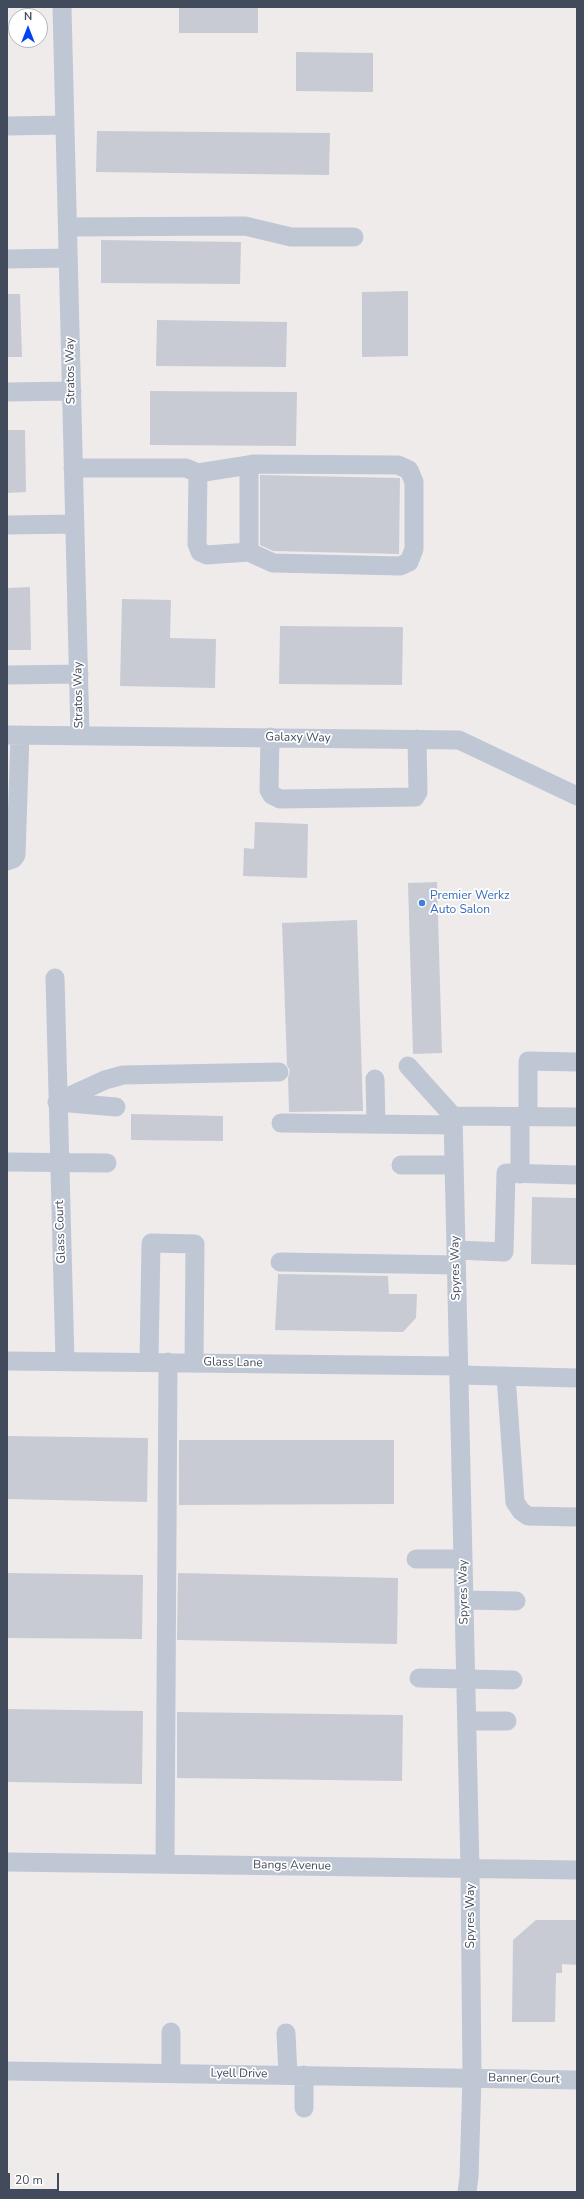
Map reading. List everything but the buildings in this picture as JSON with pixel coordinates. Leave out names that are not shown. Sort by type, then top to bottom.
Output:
[{"type":"street","name":"Stratos Way","points":[[62,7],[80,735]]},
{"type":"street","points":[[7,126],[65,125]]},
{"type":"street","points":[[68,227],[246,226],[291,236],[354,236]]},
{"type":"street","points":[[7,259],[68,258]]},
{"type":"street","points":[[7,392],[72,391]]},
{"type":"street","points":[[73,468],[186,468],[198,472],[249,465],[398,465],[409,470],[414,482],[414,549],[409,562],[400,566],[273,563],[249,552],[207,555],[200,552],[197,544],[198,472]]},
{"type":"street","points":[[249,465],[249,552]]},
{"type":"street","points":[[7,525],[75,524]]},
{"type":"street","points":[[7,675],[78,674]]},
{"type":"street","points":[[7,861],[13,859],[16,855],[13,735]]},
{"type":"street","name":"Galaxy Way","points":[[13,735],[459,740],[577,796]]},
{"type":"street","points":[[270,737],[269,790],[272,795],[280,799],[415,797],[418,792],[417,739]]},
{"type":"street","name":"Glass Court","points":[[55,978],[57,1102],[65,1361]]},
{"type":"street","points":[[520,1174],[528,1061],[577,1062]]},
{"type":"street","points":[[408,1066],[453,1120]]},
{"type":"street","points":[[57,1102],[105,1080],[123,1075],[279,1072]]},
{"type":"street","points":[[375,1078],[376,1124]]},
{"type":"street","points":[[57,1102],[116,1107]]},
{"type":"street","points":[[281,1123],[376,1124],[524,1117],[577,1117]]},
{"type":"street","name":"Spyres Way","points":[[453,1120],[470,1869],[472,2078],[467,2192]]},
{"type":"street","points":[[7,1162],[107,1163]]},
{"type":"street","points":[[401,1165],[454,1165]]},
{"type":"street","points":[[280,1262],[456,1258],[504,1252],[506,1173],[577,1175]]},
{"type":"street","points":[[149,1362],[151,1243],[195,1244],[194,1363]]},
{"type":"street","name":"Glass Lane","points":[[7,1361],[168,1362],[459,1370],[506,1376],[577,1378]]},
{"type":"street","points":[[165,1864],[168,1362]]},
{"type":"street","points":[[506,1376],[515,1502],[521,1511],[528,1516],[577,1517]]},
{"type":"street","points":[[416,1560],[463,1559]]},
{"type":"street","points":[[464,1600],[516,1601]]},
{"type":"street","points":[[419,1678],[513,1680]]},
{"type":"street","points":[[467,1721],[507,1721]]},
{"type":"street","name":"Bangs Avenue","points":[[7,1862],[577,1870]]},
{"type":"street","points":[[171,2032],[172,2074]]},
{"type":"street","points":[[286,2033],[304,2108]]},
{"type":"street","name":"Lyell Drive","points":[[7,2070],[472,2078]]},
{"type":"street","name":"Banner Court","points":[[472,2078],[577,2080]]},
{"type":"place","name":"Premier Werkz Auto Salon","points":[[422,903]]}]
